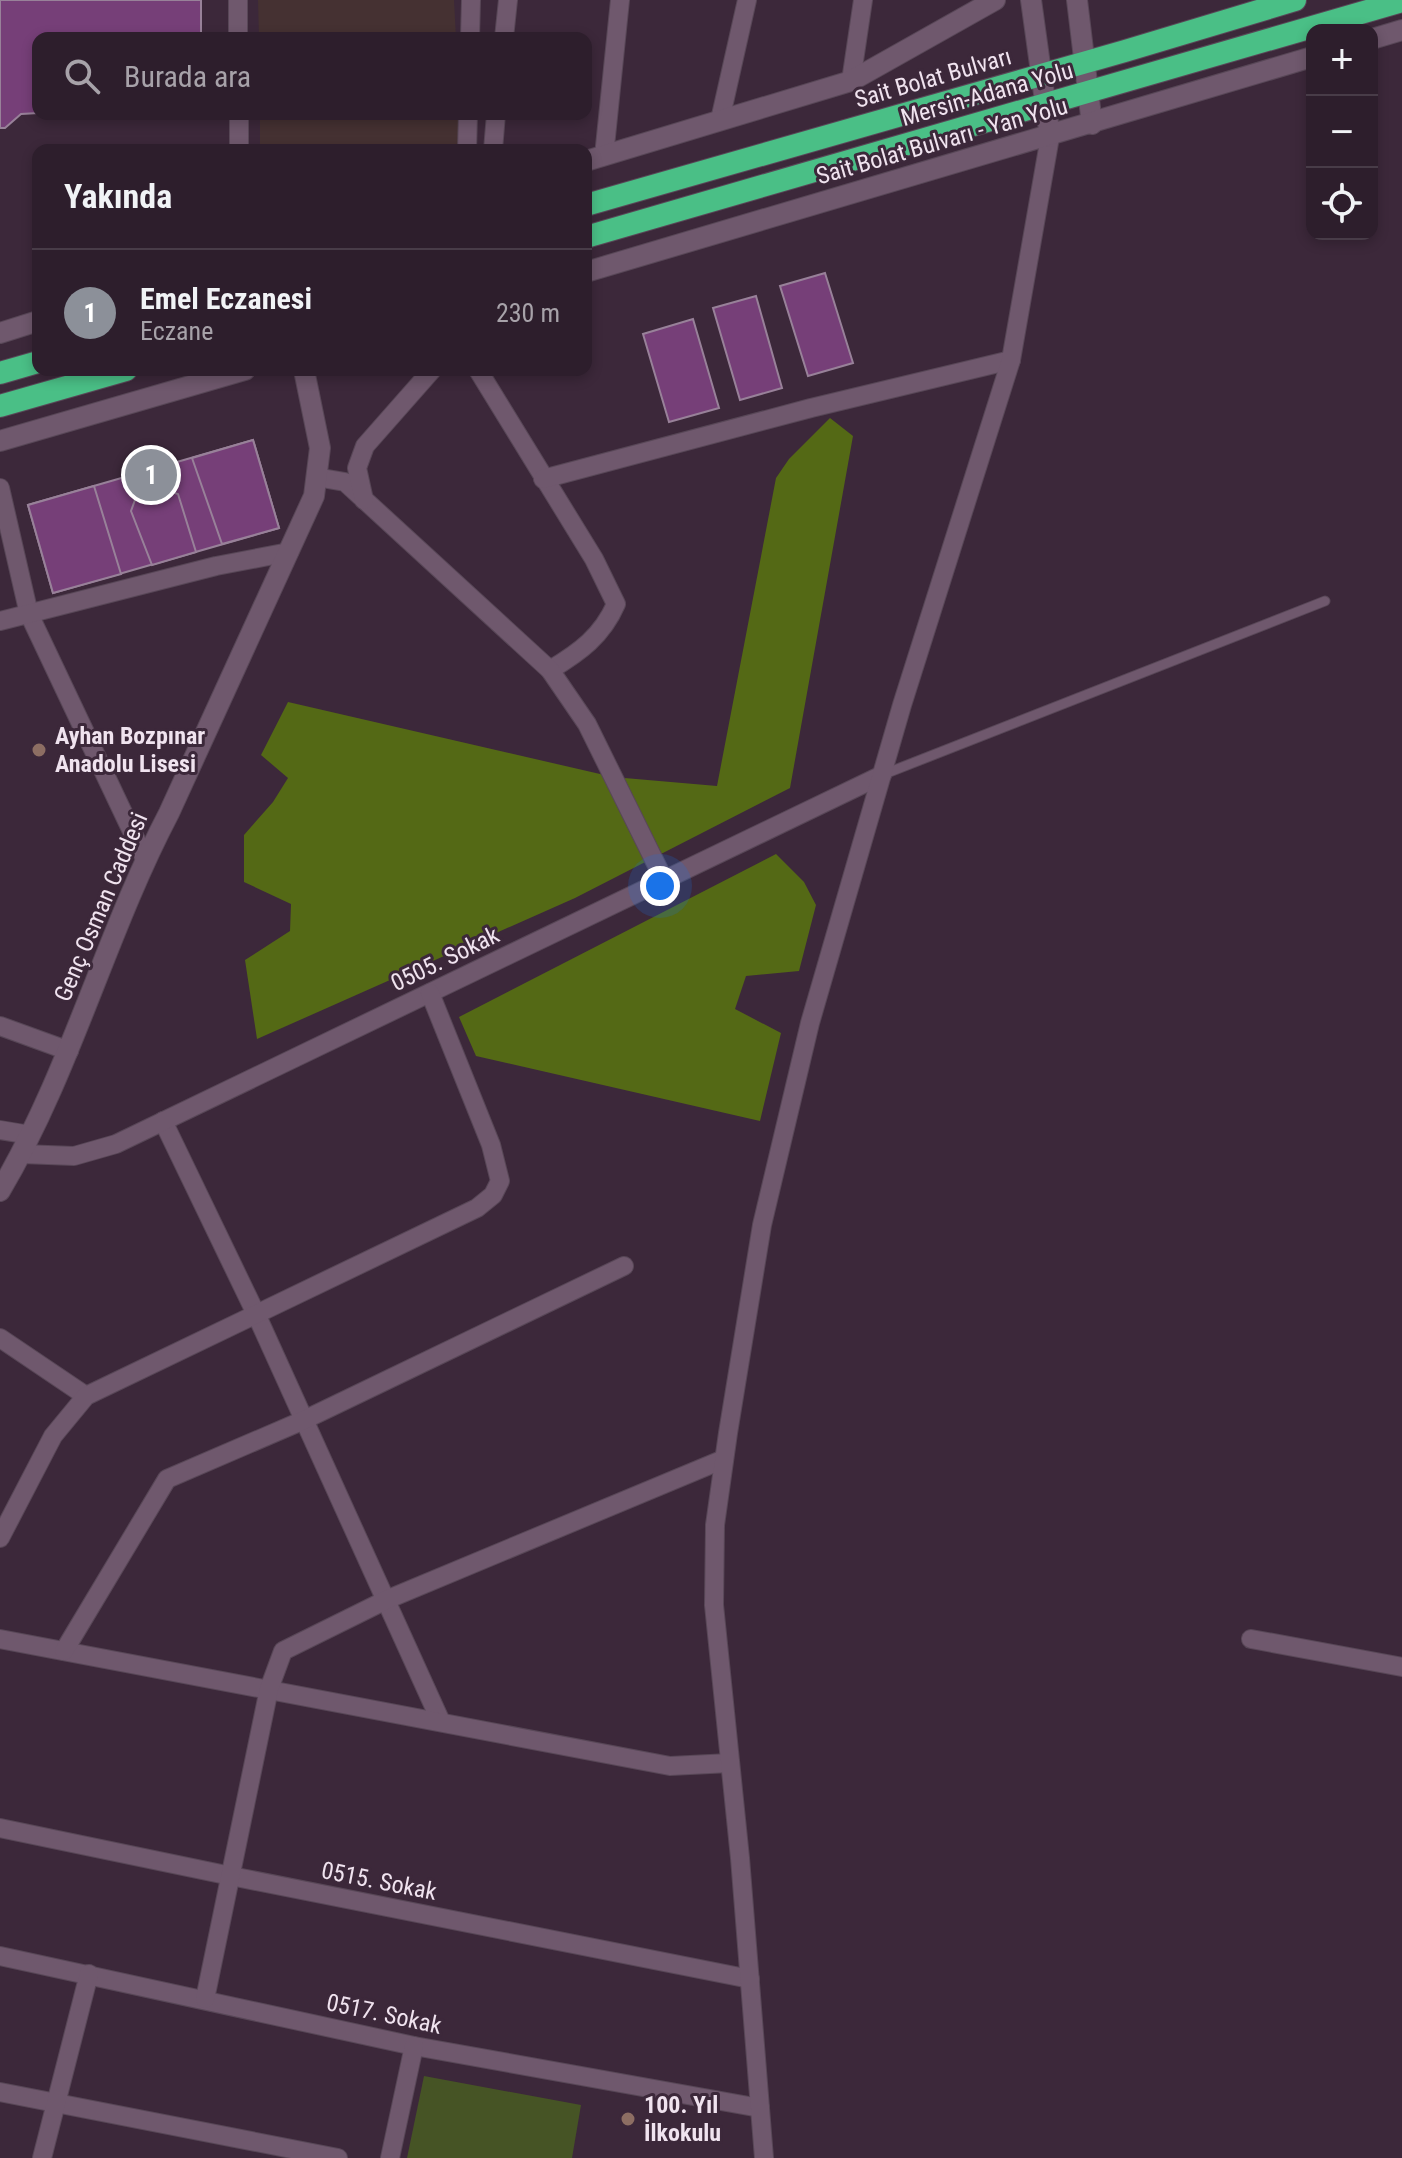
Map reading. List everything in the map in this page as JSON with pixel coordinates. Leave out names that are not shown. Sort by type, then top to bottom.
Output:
[{"type":"highway","name":"Sait Bolat Bulvarı","points":[[592,203],[1295,0]]},
{"type":"highway","name":"Mersin-Adana Yolu","points":[[592,235],[1402,1]]},
{"type":"highway","points":[[0,373],[32,364]]},
{"type":"highway","points":[[0,406],[105,376]]},
{"type":"street","points":[[238,0],[238,32]]},
{"type":"street","points":[[470,32],[471,0]]},
{"type":"street","points":[[505,32],[508,0]]},
{"type":"street","points":[[620,0],[595,158],[851,81],[995,0]]},
{"type":"street","points":[[720,120],[747,0]]},
{"type":"street","points":[[851,81],[863,0]]},
{"type":"street","points":[[764,2158],[714,1605],[715,1525],[766,1209],[810,1023],[882,775],[1011,360],[1050,137],[1031,0]]},
{"type":"street","points":[[1077,0],[1092,124]]},
{"type":"street","points":[[1378,37],[1402,30]]},
{"type":"street","name":"Sait Bolat Bulvarı - Yan Yolu","points":[[592,270],[1306,59]]},
{"type":"street","points":[[239,120],[239,144]]},
{"type":"street","points":[[467,144],[468,120]]},
{"type":"street","points":[[494,144],[496,120]]},
{"type":"street","points":[[0,333],[32,323]]},
{"type":"street","points":[[543,479],[811,408],[1011,360]]},
{"type":"street","points":[[0,441],[224,376]]},
{"type":"street","name":"Genç Osman Caddesi","points":[[0,1191],[26,1145],[69,1051],[145,859],[314,496],[320,448],[305,376]]},
{"type":"street","points":[[364,500],[357,468],[365,446],[427,376]]},
{"type":"street","points":[[482,376],[594,559],[616,604],[608,624],[582,651],[550,670]]},
{"type":"street","points":[[316,477],[345,482],[550,670],[587,724],[664,880]]},
{"type":"street","points":[[0,488],[29,614],[145,859]]},
{"type":"street","points":[[0,621],[201,569],[289,552]]},
{"type":"street","name":"0505. Sokak","points":[[0,1130],[26,1145],[74,1156],[116,1144],[882,775]]},
{"type":"street","points":[[0,1538],[53,1436],[86,1396],[477,1208],[493,1195],[500,1181],[491,1145],[430,993]]},
{"type":"street","points":[[0,1026],[69,1051]]},
{"type":"street","points":[[163,1121],[257,1316],[441,1722]]},
{"type":"street","points":[[64,1651],[167,1479],[304,1420],[624,1266]]},
{"type":"street","points":[[0,1338],[86,1396]]},
{"type":"street","points":[[205,1999],[269,1689],[283,1651],[386,1600],[724,1459]]},
{"type":"street","points":[[0,1639],[670,1766],[730,1763]]},
{"type":"street","points":[[1251,1639],[1402,1667]]},
{"type":"street","name":"0515. Sokak","points":[[0,1828],[750,1979]]},
{"type":"street","name":"0517. Sokak","points":[[0,1956],[414,2046],[760,2108]]},
{"type":"street","points":[[42,2158],[89,1974]]},
{"type":"street","points":[[390,2158],[414,2046]]},
{"type":"street","points":[[0,2092],[338,2158]]},
{"type":"lane","points":[[882,775],[1325,601]]},
{"type":"shaded area","points":[[258,0],[454,0],[456,32],[259,32]]},
{"type":"shaded area","points":[[260,120],[458,120],[459,144],[260,144]]},
{"type":"green space","points":[[830,418],[853,436],[790,788],[575,898],[257,1039],[245,960],[290,931],[291,904],[244,882],[244,835],[273,802],[288,778],[261,755],[288,702],[613,777],[717,786],[776,478],[789,459]]},
{"type":"green space","points":[[776,854],[804,882],[816,905],[799,971],[746,976],[735,1009],[781,1033],[760,1121],[476,1056],[459,1017]]},
{"type":"green space","points":[[424,2076],[581,2105],[572,2158],[407,2158]]},
{"type":"building","points":[[0,0],[201,0],[201,32],[32,32],[32,113],[21,114],[5,128],[0,128]]},
{"type":"building","points":[[825,273],[853,363],[808,376],[780,286]]},
{"type":"building","points":[[756,296],[782,388],[740,400],[713,308]]},
{"type":"building","points":[[693,319],[719,408],[669,422],[643,334]]},
{"type":"building","points":[[253,440],[279,528],[53,593],[28,505]]},
{"type":"building","points":[[253,440],[279,528],[222,544],[192,458]]},
{"type":"building","points":[[94,486],[121,574],[53,593],[28,505]]},
{"type":"building","points":[[150,491],[178,494],[196,552],[152,565],[131,511],[135,500]]},
{"type":"place","name":"Emel Eczanesi","points":[[151,475]]},
{"type":"place","name":"Ayhan Bozpınar Anadolu Lisesi","points":[[39,750]]},
{"type":"place","name":"100. Yıl İlkokulu","points":[[628,2119]]}]
